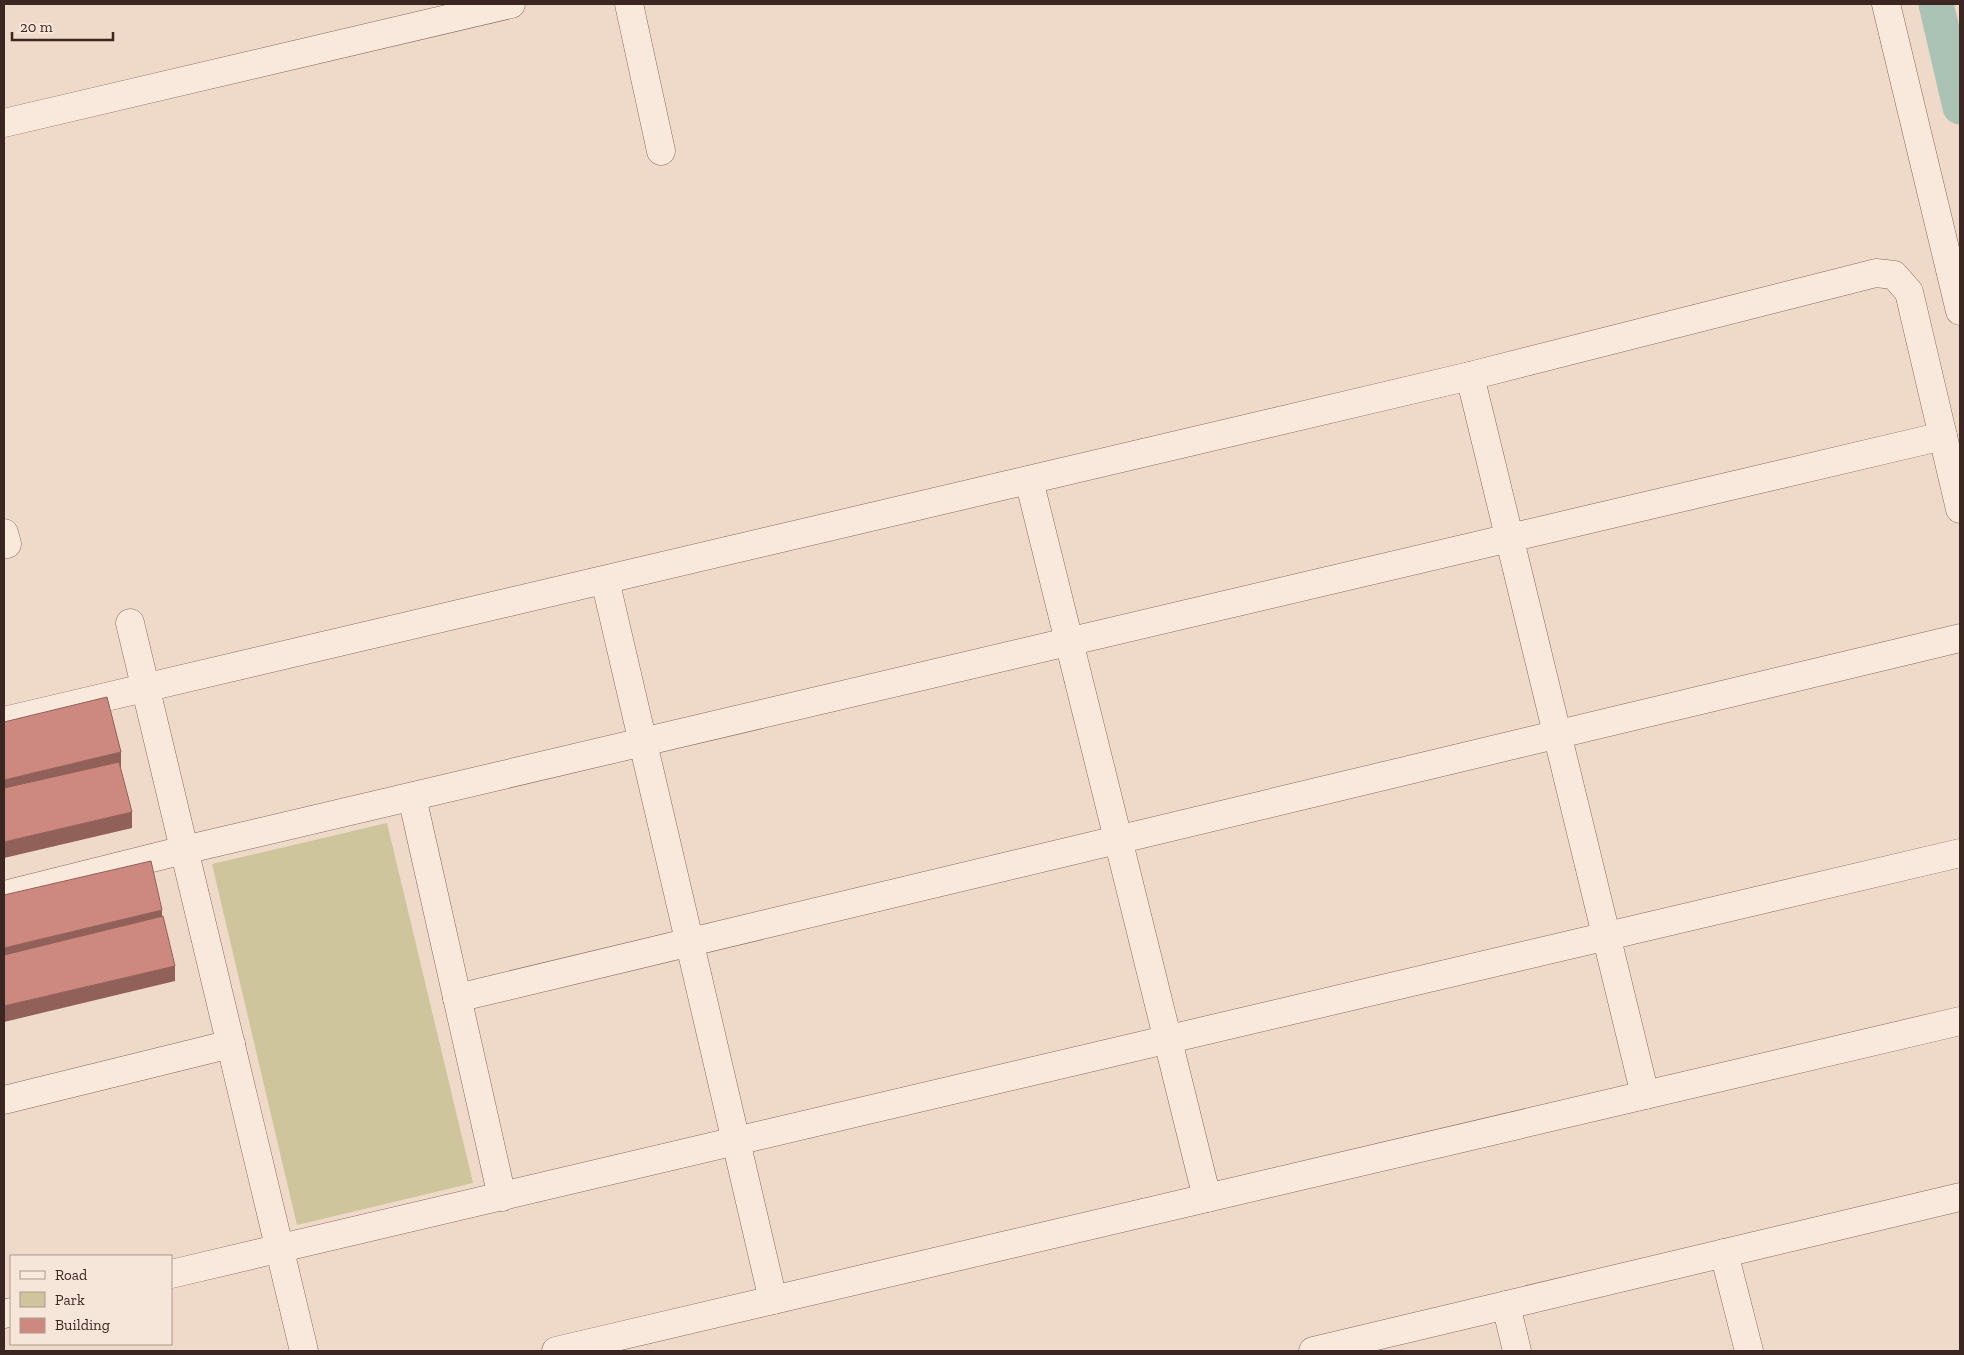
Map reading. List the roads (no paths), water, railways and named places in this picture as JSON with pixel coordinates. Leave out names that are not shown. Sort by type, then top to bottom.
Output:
[{"type":"street","points":[[4,123],[511,4]]},
{"type":"street","points":[[629,4],[661,151]]},
{"type":"street","points":[[1886,4],[1960,311]]},
{"type":"street","points":[[4,721],[1470,376],[1876,273],[1894,276],[1909,292],[1960,509]]},
{"type":"street","points":[[1470,376],[1645,1095]]},
{"type":"street","points":[[4,895],[184,850],[1943,436]]},
{"type":"street","points":[[1029,480],[1208,1198]]},
{"type":"street","points":[[605,580],[773,1300]]},
{"type":"street","points":[[130,623],[304,1351]]},
{"type":"street","points":[[457,998],[1960,638]]},
{"type":"street","points":[[412,797],[502,1197]]},
{"type":"street","points":[[172,1274],[1960,853]]},
{"type":"street","points":[[556,1351],[1960,1022]]},
{"type":"street","points":[[4,1100],[231,1044]]},
{"type":"street","points":[[1314,1351],[1724,1253],[1959,1204]]},
{"type":"street","points":[[1724,1253],[1748,1351]]},
{"type":"street","points":[[1506,1305],[1517,1351]]},
{"type":"waterway","points":[[1936,4],[1960,107]]}]
